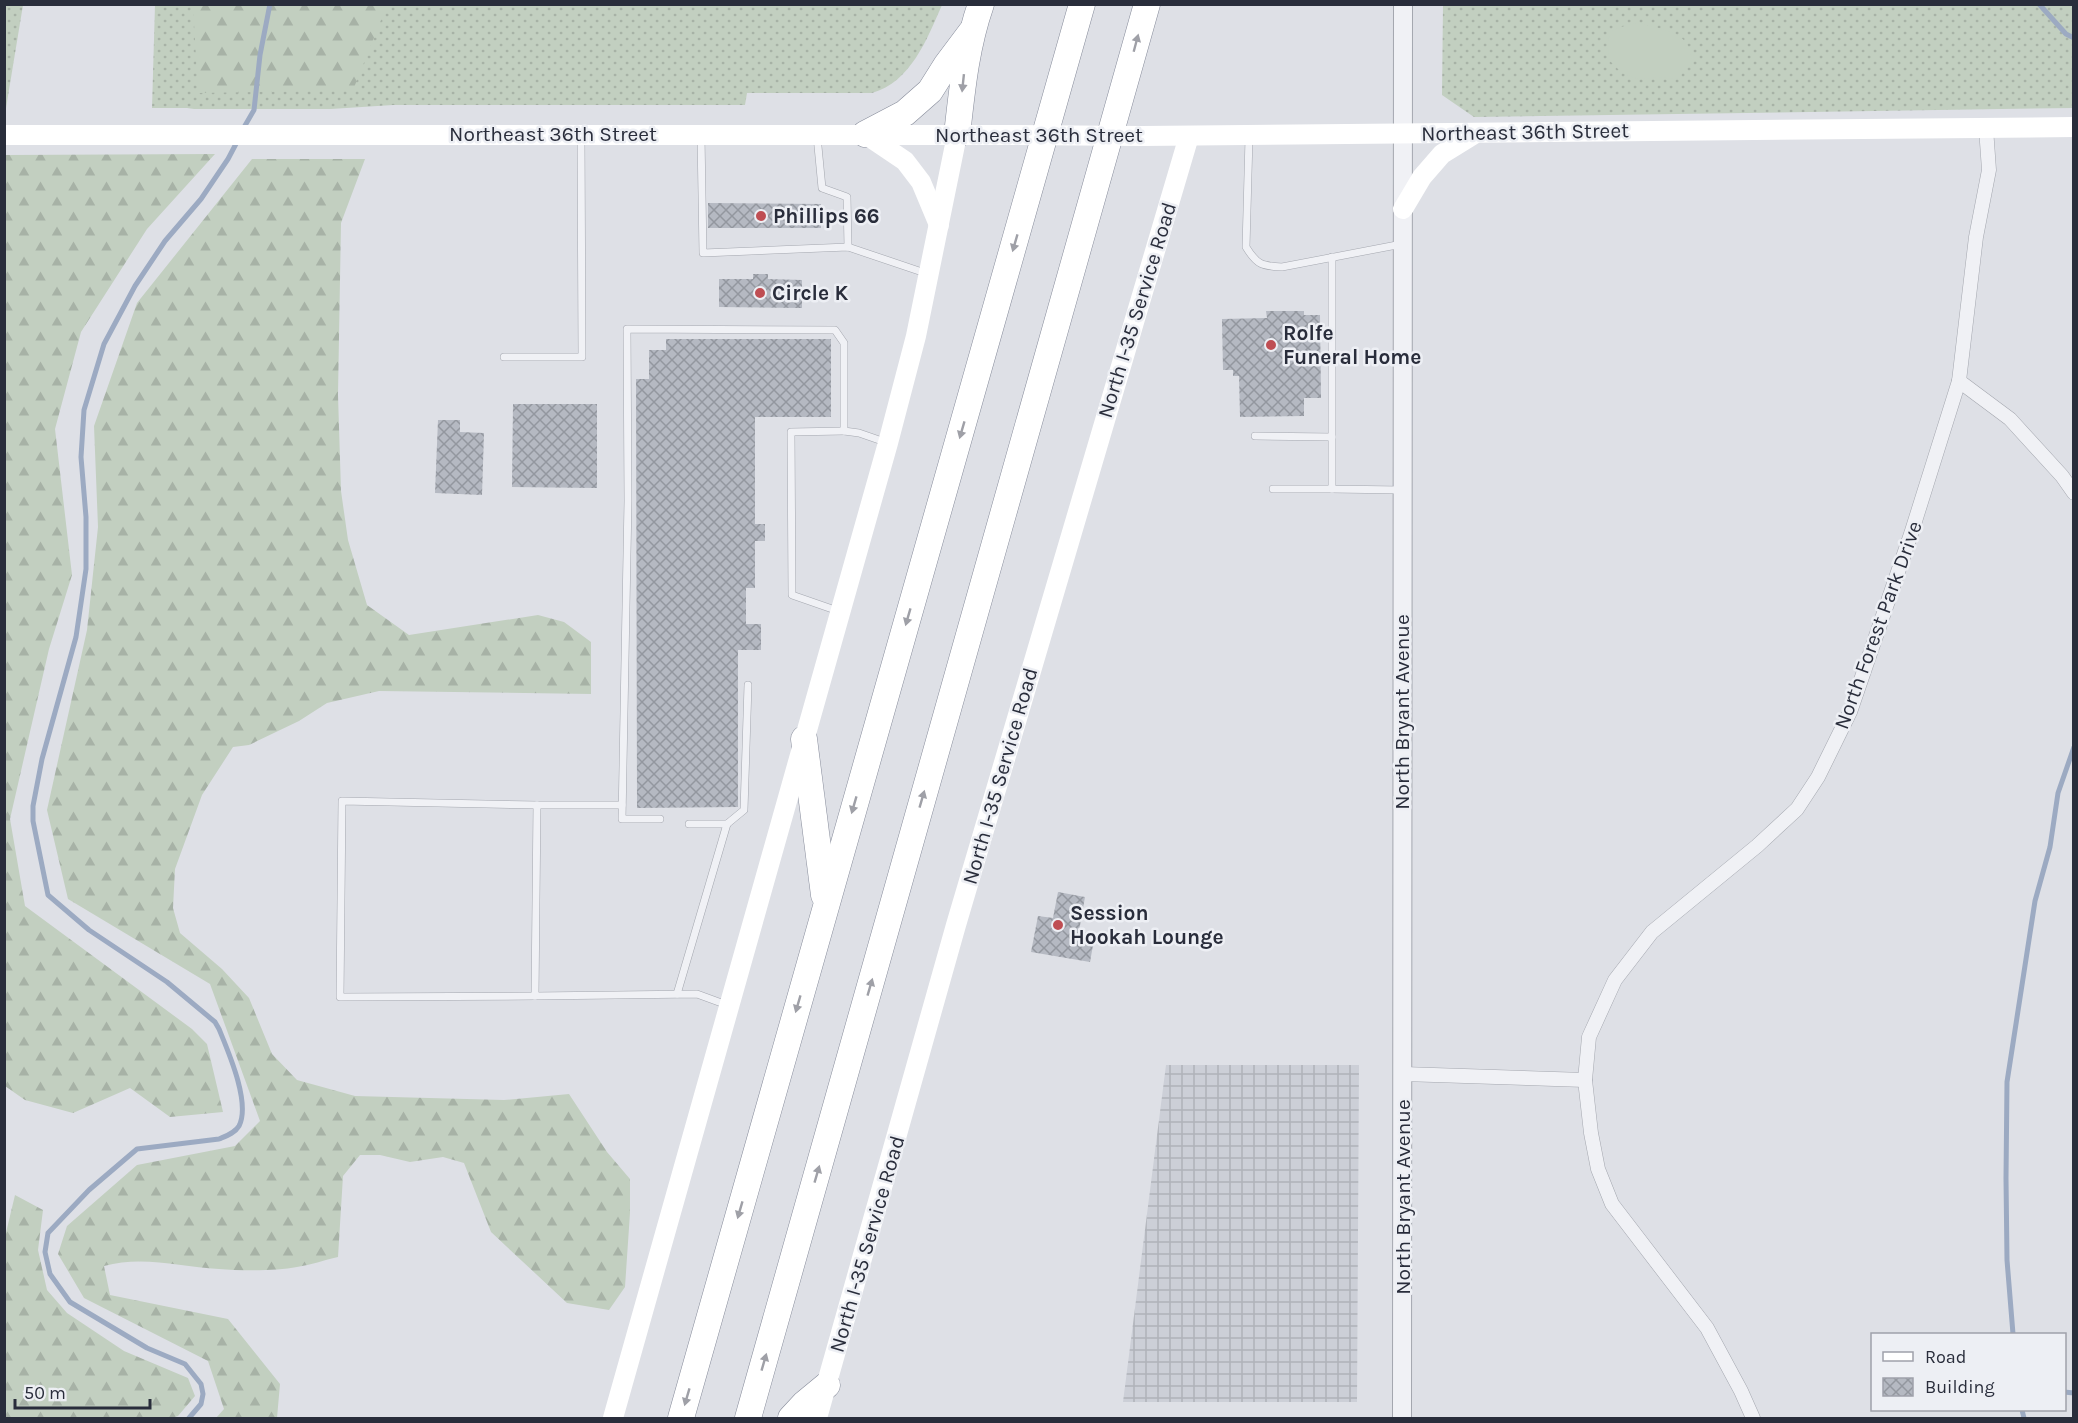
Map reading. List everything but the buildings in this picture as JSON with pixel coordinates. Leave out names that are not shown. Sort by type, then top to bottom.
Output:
[{"type":"highway","points":[[957,135],[964,66],[971,32],[981,4]]},
{"type":"highway","points":[[681,1419],[1082,4]]},
{"type":"highway","points":[[748,1419],[1147,4]]},
{"type":"highway","points":[[865,134],[905,113],[930,91],[971,32]]},
{"type":"highway","points":[[804,739],[825,907]]},
{"type":"highway","points":[[791,1419],[804,1404],[827,1385]]},
{"type":"main road","name":"Northeast 36th Street","points":[[4,135],[1189,136],[2073,128]]},
{"type":"main road","points":[[1402,209],[1422,177],[1442,154],[1478,132]]},
{"type":"main road","points":[[865,134],[905,162],[921,182],[939,225]]},
{"type":"main road","points":[[613,1419],[888,442],[916,336],[957,135]]},
{"type":"main road","name":"North I-35 Service Road","points":[[818,1419],[959,914],[1189,136]]},
{"type":"street","name":"North Bryant Avenue","points":[[1402,1419],[1403,4]]},
{"type":"street","name":"North Forest Park Drive","points":[[1753,1419],[1741,1391],[1707,1328],[1612,1204],[1598,1169],[1585,1080],[1589,1037],[1615,980],[1652,932],[1757,846],[1797,809],[1818,777],[1850,712],[1911,534],[1959,381],[1976,237],[1989,170],[1986,128]]},
{"type":"street","points":[[1959,381],[2010,419],[2062,476],[2073,493]]},
{"type":"street","points":[[1403,1074],[1585,1080]]},
{"type":"lane","points":[[504,357],[582,357],[581,134]]},
{"type":"lane","points":[[701,134],[703,253],[848,248],[928,275]]},
{"type":"lane","points":[[817,134],[822,188],[847,196],[848,248]]},
{"type":"lane","points":[[1249,135],[1246,247],[1254,260],[1264,266],[1282,267],[1402,244]]},
{"type":"lane","points":[[1332,257],[1332,489]]},
{"type":"lane","points":[[660,819],[622,819],[628,501],[627,329],[835,330],[844,343],[844,430]]},
{"type":"lane","points":[[840,611],[792,595],[791,432],[844,430],[888,442]]},
{"type":"lane","points":[[1255,436],[1332,437]]},
{"type":"lane","points":[[1273,489],[1402,490]]},
{"type":"lane","points":[[677,994],[727,824],[744,810],[748,685]]},
{"type":"lane","points":[[622,805],[342,801],[340,997],[698,994],[729,1006]]},
{"type":"lane","points":[[535,996],[537,805]]},
{"type":"lane","points":[[689,824],[727,824]]},
{"type":"shaded area","points":[[1166,1065],[1359,1065],[1357,1402],[1123,1402]]},
{"type":"green space","points":[[5,4],[23,5],[6,108],[4,108]]},
{"type":"green space","points":[[193,4],[387,5],[353,90],[198,93]]},
{"type":"green space","points":[[155,5],[942,5],[916,58],[897,79],[872,93],[747,93],[745,105],[393,105],[331,109],[194,109],[152,108]]},
{"type":"green space","points":[[1443,5],[2073,5],[2073,108],[1474,117],[1442,95]]},
{"type":"green space","points":[[1640,23],[1675,34],[1687,44],[1692,63],[1677,79],[1660,77],[1638,79],[1622,73],[1610,61],[1607,44],[1611,31]]},
{"type":"green space","points":[[215,154],[147,229],[81,332],[55,429],[72,575],[49,649],[10,819],[25,906],[192,1029],[207,1044],[223,1112],[170,1117],[130,1088],[73,1113],[25,1100],[5,1086],[5,155]]},
{"type":"green space","points":[[252,159],[365,159],[341,223],[338,395],[341,491],[348,540],[367,605],[409,635],[538,615],[564,622],[591,642],[591,694],[379,691],[327,703],[299,721],[249,745],[233,747],[202,795],[175,869],[173,908],[180,933],[222,969],[249,998],[272,1054],[297,1080],[355,1096],[504,1100],[569,1094],[607,1152],[630,1179],[630,1213],[625,1287],[609,1310],[567,1303],[491,1232],[464,1163],[443,1157],[410,1162],[380,1155],[360,1155],[343,1176],[338,1257],[302,1266],[269,1270],[228,1270],[147,1262],[104,1266],[110,1295],[228,1319],[280,1384],[277,1418],[216,1418],[224,1409],[208,1361],[84,1298],[58,1254],[67,1226],[137,1165],[235,1146],[260,1121],[210,984],[68,899],[47,810],[87,630],[98,527],[94,426],[137,303]]},
{"type":"green space","points":[[15,1195],[43,1210],[38,1250],[47,1290],[67,1313],[124,1351],[188,1378],[195,1396],[178,1416],[172,1418],[5,1418],[4,1241]]},
{"type":"waterway","points":[[243,129],[254,110],[260,55],[270,4]]},
{"type":"waterway","points":[[2039,4],[2066,34],[2074,38]]},
{"type":"waterway","points":[[189,1418],[201,1404],[203,1394],[201,1384],[185,1364],[147,1348],[70,1302],[50,1274],[45,1252],[48,1233],[89,1190],[137,1149],[219,1139],[235,1131],[242,1116],[237,1077],[215,1022],[167,982],[89,930],[48,895],[33,821],[33,806],[42,759],[76,637],[86,569],[86,517],[81,457],[84,410],[104,344],[135,286],[165,241],[201,199],[238,140]]},
{"type":"waterway","points":[[2013,1333],[2007,1260],[2007,1082],[2035,901],[2050,847],[2058,793],[2074,747]]},
{"type":"waterway","points":[[2066,1392],[2074,1393]]},
{"type":"waterway","points":[[2022,1411],[2024,1418]]},
{"type":"place","name":"Phillips 66","points":[[761,216]]},
{"type":"place","name":"Circle K","points":[[760,293]]},
{"type":"place","name":"Rolfe Funeral Home","points":[[1271,345]]},
{"type":"place","name":"Session Hookah Lounge","points":[[1058,925]]}]
